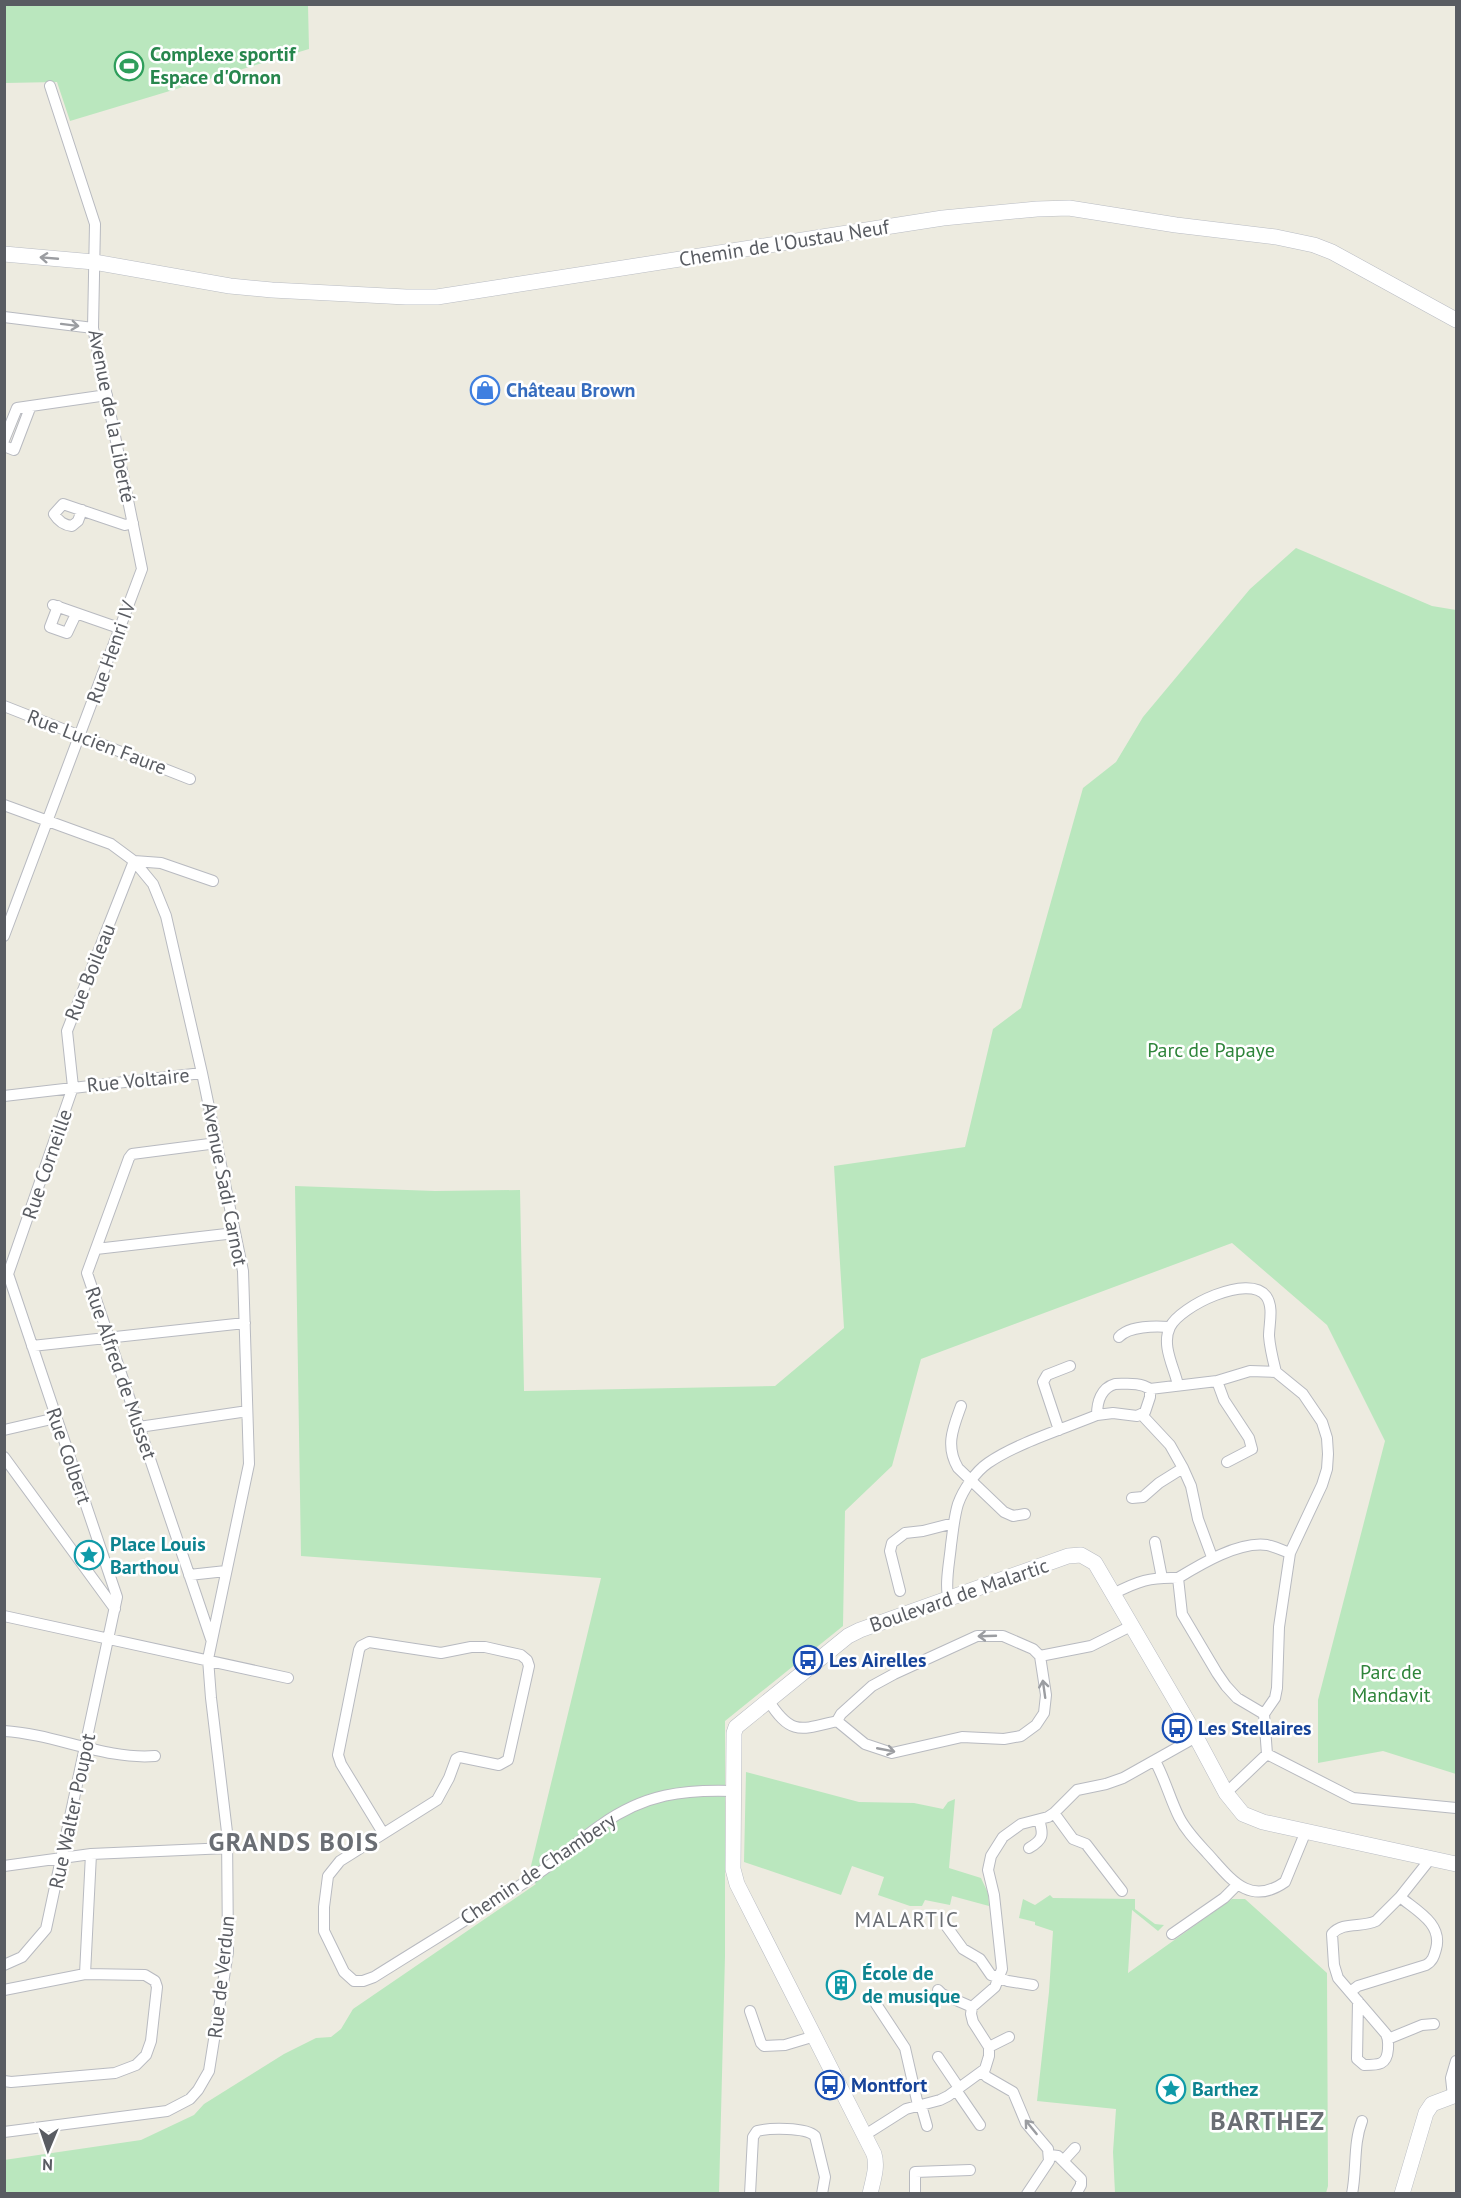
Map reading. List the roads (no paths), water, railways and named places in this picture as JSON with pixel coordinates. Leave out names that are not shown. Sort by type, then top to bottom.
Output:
[{"type":"street","name":"Avenue de la Liberté","points":[[50,86],[95,224],[93,328],[142,569]]},
{"type":"street","name":"Chemin de l'Oustau Neuf","points":[[4,254],[94,262],[230,286],[437,297],[944,218],[1069,208],[1176,225],[1276,237],[1314,245],[1332,252],[1456,320]]},
{"type":"street","points":[[4,317],[93,328]]},
{"type":"street","points":[[4,440],[17,408],[30,408],[107,395]]},
{"type":"street","points":[[4,446],[14,450],[30,408]]},
{"type":"street","points":[[82,510],[125,525],[133,523]]},
{"type":"street","name":"Rue Henri IV","points":[[4,936],[8,914],[48,821],[142,569]]},
{"type":"street","points":[[76,614],[67,633],[50,627],[55,605],[119,628]]},
{"type":"street","name":"Rue Lucien Faure","points":[[4,706],[190,779]]},
{"type":"street","name":"Avenue Sadi Carnot","points":[[4,805],[111,844],[134,861],[153,884],[166,916],[202,1073],[243,1271],[249,1464],[208,1659]]},
{"type":"street","points":[[134,861],[161,863],[213,881]]},
{"type":"street","name":"Rue Boileau","points":[[73,1087],[67,1031],[134,861]]},
{"type":"street","name":"Rue Voltaire","points":[[4,1096],[202,1073]]},
{"type":"street","name":"Rue Corneille","points":[[6,1275],[73,1087]]},
{"type":"street","name":"Rue Alfred de Musset","points":[[211,1640],[87,1273],[132,1155],[217,1143]]},
{"type":"street","points":[[96,1249],[235,1233]]},
{"type":"street","name":"Rue Colbert","points":[[6,1275],[117,1597],[109,1639]]},
{"type":"street","points":[[1178,1385],[1169,1354],[1169,1327],[1187,1309],[1224,1292],[1247,1288],[1261,1291],[1266,1296],[1270,1310],[1269,1336],[1276,1372]]},
{"type":"street","points":[[32,1346],[245,1323]]},
{"type":"street","points":[[1119,1337],[1124,1332],[1161,1326],[1169,1327]]},
{"type":"street","points":[[1059,1431],[1043,1382],[1047,1375],[1070,1366]]},
{"type":"street","points":[[1097,1415],[1099,1400],[1108,1386],[1130,1384],[1143,1385],[1150,1389],[1217,1381],[1250,1371],[1276,1372],[1303,1394],[1316,1411],[1327,1438],[1328,1454],[1322,1485],[1290,1553],[1278,1632],[1277,1688],[1275,1698],[1264,1714],[1267,1754]]},
{"type":"street","points":[[1217,1381],[1224,1400],[1249,1438],[1252,1449],[1227,1462]]},
{"type":"street","points":[[949,1599],[947,1594],[949,1568],[958,1503],[972,1480],[986,1464],[1097,1415],[1113,1413],[1142,1415],[1150,1398],[1150,1389]]},
{"type":"street","points":[[961,1406],[951,1435],[954,1460],[958,1468],[1004,1512],[1013,1516],[1025,1514]]},
{"type":"street","points":[[139,1427],[247,1413]]},
{"type":"street","points":[[1142,1415],[1170,1444],[1184,1468],[1191,1486],[1198,1519],[1212,1557]]},
{"type":"street","points":[[4,1430],[56,1418]]},
{"type":"street","points":[[4,1457],[115,1609]]},
{"type":"street","points":[[1132,1498],[1143,1497],[1159,1483],[1184,1468]]},
{"type":"street","points":[[900,1591],[890,1551],[892,1543],[905,1533],[923,1532],[954,1523]]},
{"type":"street","points":[[1155,1542],[1162,1578]]},
{"type":"street","points":[[1113,1594],[1140,1581],[1178,1578],[1212,1557],[1263,1545],[1290,1553]]},
{"type":"street","name":"Boulevard de Malartic","points":[[870,2193],[876,2161],[865,2135],[733,1874],[734,1733],[736,1727],[848,1636],[1076,1555],[1086,1557],[1091,1560],[1113,1594],[1226,1793],[1243,1814],[1253,1820],[1456,1864]]},
{"type":"street","points":[[189,1575],[226,1571]]},
{"type":"street","points":[[1178,1578],[1182,1614],[1217,1673],[1237,1698],[1264,1714]]},
{"type":"street","points":[[6,1613],[109,1639],[288,1677]]},
{"type":"street","points":[[1040,1656],[1091,1646],[1131,1626]]},
{"type":"street","points":[[768,1700],[781,1718],[794,1727],[806,1729],[837,1721],[841,1714],[872,1686],[976,1636],[1003,1636],[1033,1649],[1040,1656],[1046,1695],[1044,1713],[1036,1725],[1021,1736],[1004,1739],[962,1737],[892,1753],[865,1744],[837,1721]]},
{"type":"street","name":"Rue Walter Poupot","points":[[4,1965],[22,1957],[46,1929],[109,1639]]},
{"type":"street","points":[[369,1642],[376,1642],[441,1653],[479,1647],[524,1657],[529,1666],[508,1760],[499,1765],[460,1757],[456,1759],[444,1790],[437,1800],[383,1833],[341,1764],[338,1755],[361,1646],[369,1642]]},
{"type":"street","name":"Rue de Verdun","points":[[4,2132],[154,2114],[179,2106],[198,2090],[206,2078],[211,2063],[228,1952],[228,1848],[208,1659]]},
{"type":"street","points":[[4,1731],[86,1746],[134,1758],[155,1756]]},
{"type":"street","points":[[972,2007],[989,1994],[1000,1978],[1002,1969],[988,1862],[1003,1837],[1021,1824],[1039,1820],[1054,1813],[1084,1787],[1106,1784],[1123,1778],[1196,1737]]},
{"type":"street","points":[[1226,1793],[1267,1754]]},
{"type":"street","points":[[1267,1754],[1353,1798],[1456,1808]]},
{"type":"street","points":[[1155,1761],[1187,1831],[1237,1885],[1251,1890],[1267,1890],[1285,1882],[1306,1831]]},
{"type":"street","name":"Chemin de Chambery","points":[[383,1833],[336,1863],[328,1876],[324,1931],[344,1972],[354,1981],[374,1977],[537,1874],[600,1825],[630,1808],[672,1793],[735,1791]]},
{"type":"street","points":[[1054,1813],[1073,1839],[1086,1844],[1122,1891]]},
{"type":"street","points":[[1029,1848],[1042,1839],[1039,1820]]},
{"type":"street","points":[[4,1866],[91,1854],[228,1848]]},
{"type":"street","points":[[85,1974],[91,1854]]},
{"type":"street","points":[[1358,2001],[1356,2055],[1364,2065],[1383,2064],[1387,2058],[1388,2039],[1358,2001],[1338,1977],[1334,1965],[1332,1934],[1340,1927],[1376,1921],[1400,1897],[1431,1858]]},
{"type":"street","points":[[1172,1934],[1224,1898],[1237,1885]]},
{"type":"street","points":[[1350,1992],[1358,1986],[1426,1965],[1433,1959],[1437,1932],[1433,1925],[1400,1897]]},
{"type":"street","points":[[947,1927],[963,1949],[980,1959],[991,1975],[1033,1985]]},
{"type":"street","points":[[4,1990],[85,1974],[145,1975],[155,1981],[157,1987],[151,2041],[146,2055],[136,2065],[115,2073],[4,2081]]},
{"type":"street","points":[[938,1990],[972,2007]]},
{"type":"street","points":[[876,2004],[904,2048],[927,2126]]},
{"type":"street","points":[[865,2135],[906,2109],[940,2100],[982,2072],[987,2063],[989,2047],[973,2022],[972,2007]]},
{"type":"street","points":[[750,2011],[764,2046],[785,2045],[815,2036]]},
{"type":"street","points":[[1388,2039],[1422,2025],[1434,2024]]},
{"type":"street","points":[[989,2047],[1008,2037]]},
{"type":"street","points":[[938,2057],[980,2125]]},
{"type":"street","points":[[1402,2193],[1426,2113],[1432,2104],[1455,2095],[1451,2078],[1456,2061]]},
{"type":"street","points":[[982,2072],[1013,2092],[1026,2122],[1044,2142],[1050,2155],[1045,2169],[1028,2193]]},
{"type":"street","points":[[1352,2193],[1357,2154],[1355,2137],[1362,2121]]},
{"type":"street","points":[[750,2193],[753,2137],[757,2131],[764,2129],[806,2130],[815,2136],[825,2177],[822,2193]]},
{"type":"street","points":[[1064,2160],[1075,2148]]},
{"type":"street","points":[[1050,2155],[1064,2160],[1081,2179],[1081,2185],[1076,2193]]},
{"type":"street","points":[[915,2193],[915,2172],[970,2170]]},
{"type":"place","name":"Complexe sportif Espace d'Ornon","points":[[129,66]]},
{"type":"place","name":"Château Brown","points":[[485,390]]},
{"type":"place","name":"Place Louis Barthou","points":[[89,1555]]},
{"type":"place","name":"Les Airelles","points":[[808,1660]]},
{"type":"place","name":"Les Stellaires","points":[[1177,1728]]},
{"type":"place","name":"École de de musique","points":[[841,1985]]},
{"type":"place","name":"Montfort","points":[[830,2085]]},
{"type":"place","name":"Barthez","points":[[1171,2089]]},
{"type":"district","name":"GRANDS BOIS","points":[[294,1842]]},
{"type":"district","name":"MALARTIC","points":[[907,1920]]},
{"type":"district","name":"BARTHEZ","points":[[1268,2121]]},
{"type":"park label","name":"Parc de Papaye","points":[[1211,1050]]},
{"type":"park label","name":"Parc de Mandavit","points":[[1391,1684]]}]
